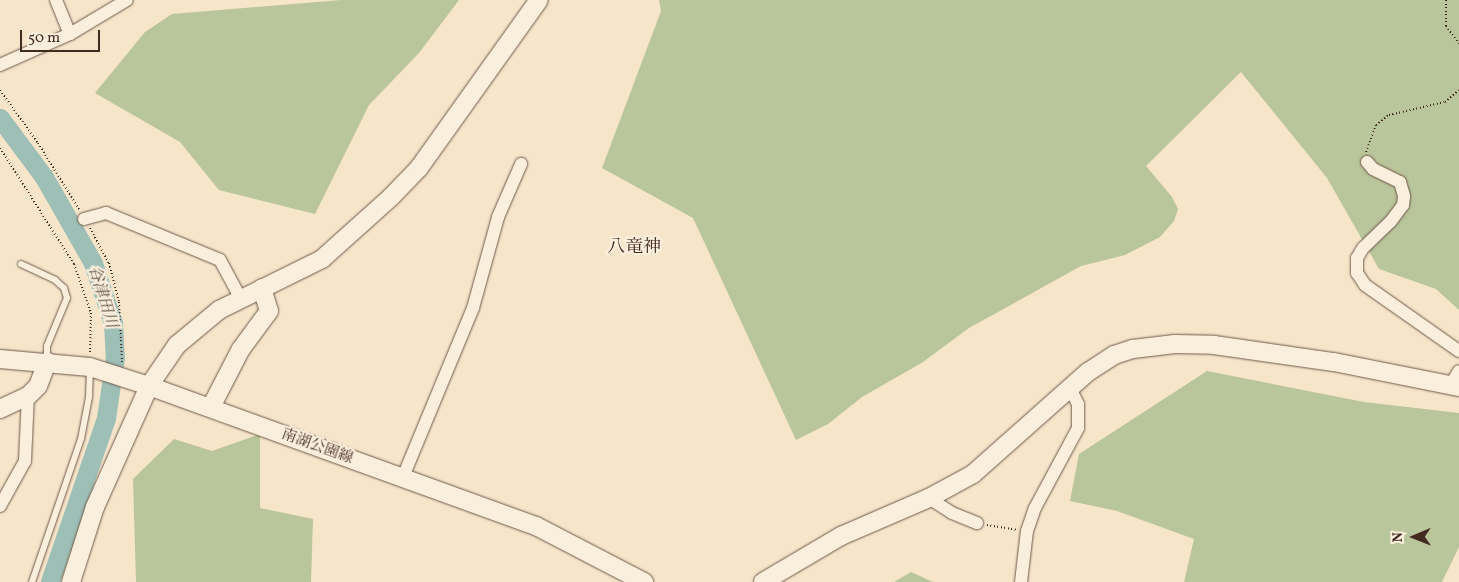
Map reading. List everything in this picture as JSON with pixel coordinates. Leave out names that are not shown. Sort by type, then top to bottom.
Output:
[{"type":"street","points":[[56,0],[70,34]]},
{"type":"street","points":[[0,65],[70,34],[127,0]]},
{"type":"street","points":[[71,582],[95,507],[149,386],[177,345],[219,310],[322,259],[391,197],[418,168],[539,0]]},
{"type":"street","points":[[1366,162],[1372,169],[1400,182],[1404,196],[1403,205],[1390,222],[1362,248],[1357,258],[1357,273],[1365,285],[1459,351]]},
{"type":"street","points":[[403,477],[473,308],[498,217],[521,164]]},
{"type":"street","points":[[84,219],[106,213],[220,260],[241,299]]},
{"type":"street","points":[[211,407],[241,349],[270,310],[262,288]]},
{"type":"street","points":[[762,582],[841,536],[929,498],[972,474],[1070,388],[1114,356],[1133,349],[1175,344],[1214,345],[1456,382]]},
{"type":"street","name":"南湖公園線","points":[[0,359],[90,367],[122,376],[536,526],[644,582]]},
{"type":"street","points":[[0,409],[28,396],[38,386],[47,362]]},
{"type":"street","points":[[1021,582],[1027,531],[1035,508],[1078,428],[1078,404],[1070,388]]},
{"type":"street","points":[[0,506],[26,460],[28,396]]},
{"type":"street","points":[[929,498],[952,514],[977,523]]},
{"type":"lane","points":[[21,264],[55,280],[64,288],[67,298],[47,346],[47,362]]},
{"type":"lane","points":[[32,582],[81,438],[90,397],[90,367]]},
{"type":"path","points":[[1446,0],[1446,26],[1459,44]]},
{"type":"path","points":[[1366,162],[1366,149],[1376,125],[1396,111],[1445,102],[1459,90]]},
{"type":"path","points":[[0,148],[74,264],[91,313],[90,367]]},
{"type":"path","points":[[977,523],[1027,531]]},
{"type":"green space","points":[[341,0],[459,0],[419,53],[369,105],[315,214],[219,190],[180,142],[95,93],[145,32],[172,14]]},
{"type":"green space","points":[[659,0],[1459,0],[1459,310],[1436,289],[1379,269],[1327,178],[1241,72],[1146,166],[1172,197],[1178,209],[1174,221],[1160,237],[1125,255],[1081,266],[969,328],[923,362],[862,397],[828,424],[796,440],[693,218],[602,168],[661,11]]},
{"type":"green space","points":[[1207,371],[1364,402],[1459,413],[1459,547],[1442,582],[1184,582],[1194,539],[1117,511],[1070,501],[1079,454]]},
{"type":"green space","points":[[260,434],[260,508],[313,519],[311,582],[136,582],[133,479],[174,439],[212,451]]},
{"type":"green space","points":[[911,572],[933,582],[894,582]]},
{"type":"waterway","name":"谷津田川","points":[[0,118],[44,177],[93,263],[113,323],[115,357],[106,418],[50,582]]},
{"type":"district","name":"八竜神","points":[[634,248]]}]
